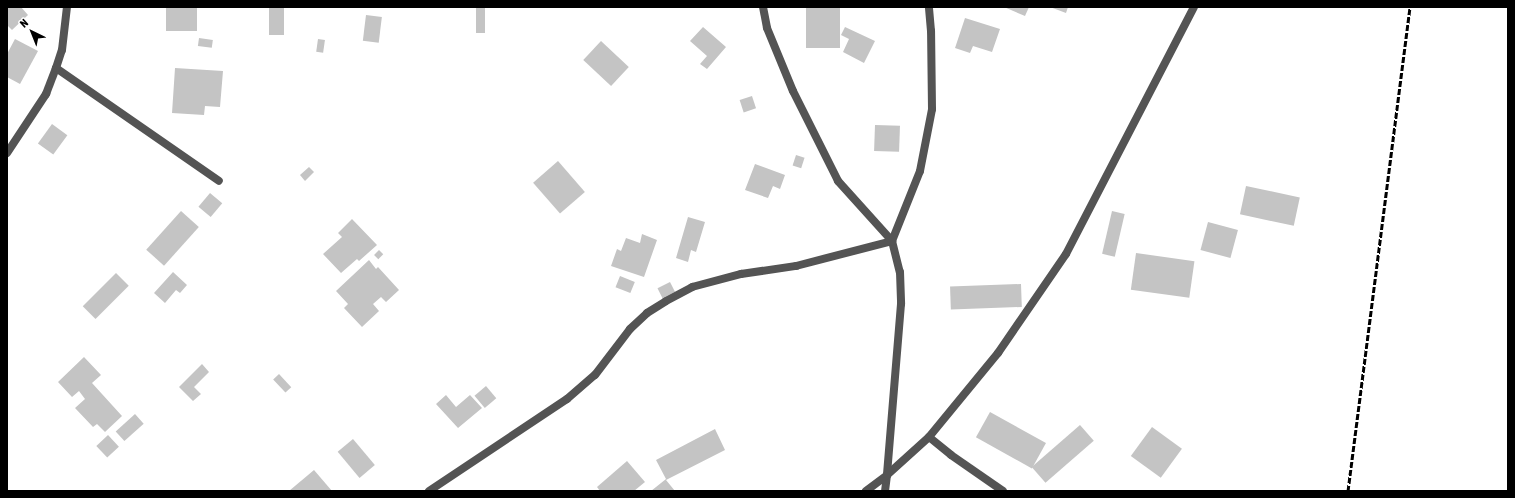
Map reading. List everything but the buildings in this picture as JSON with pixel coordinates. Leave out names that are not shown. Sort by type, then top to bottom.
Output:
[{"type":"street","points":[[7,153],[46,94],[62,50],[67,7]]},
{"type":"street","points":[[763,7],[767,28],[793,91],[838,182],[892,241],[900,272],[901,304],[888,475],[884,491]]},
{"type":"street","points":[[892,241],[920,171],[932,109],[932,31],[929,7]]},
{"type":"street","points":[[866,491],[888,475],[929,437],[998,353],[1066,254],[1194,7]]},
{"type":"street","points":[[56,68],[219,181]]},
{"type":"street","points":[[429,491],[567,399],[594,375],[630,329],[647,313],[672,297],[692,287],[741,274],[796,266],[892,241]]},
{"type":"street","points":[[929,437],[951,455],[1003,491]]},
{"type":"railway","points":[[1348,491],[1410,7]]}]
